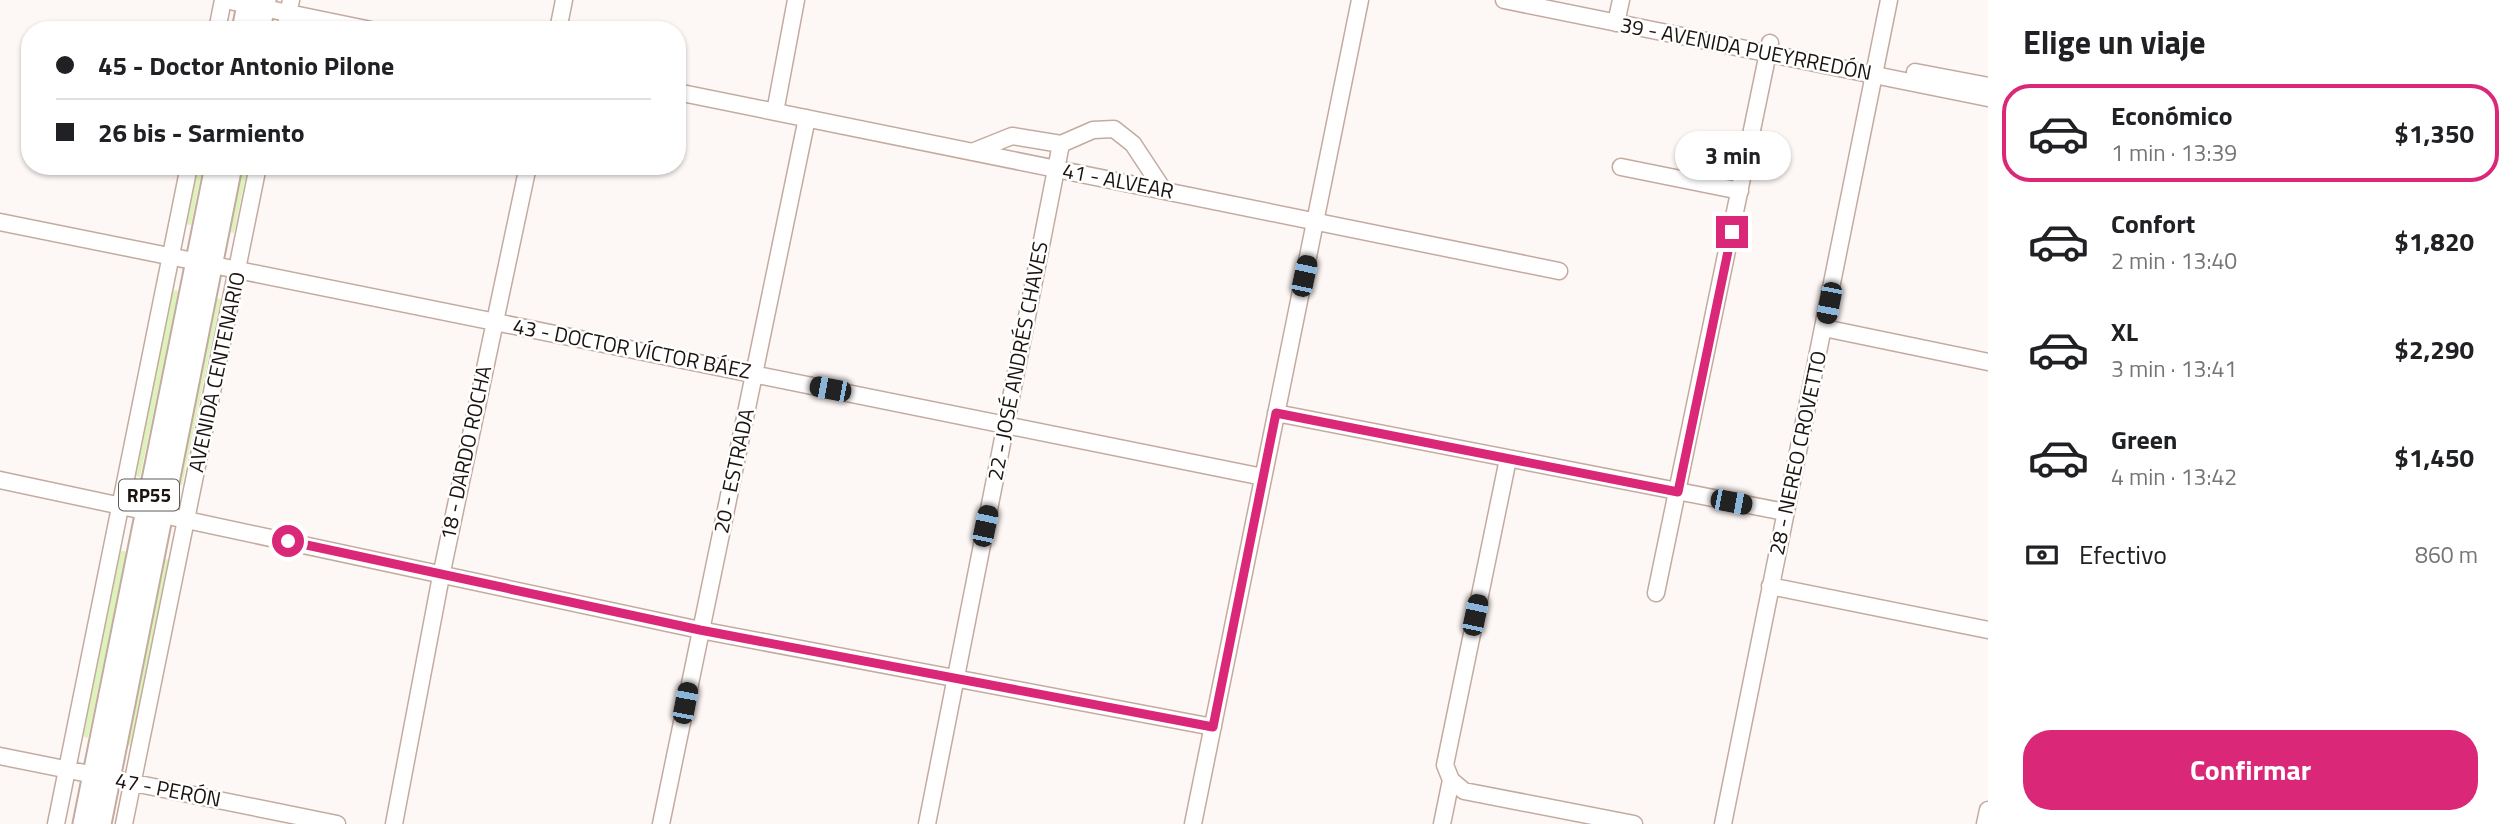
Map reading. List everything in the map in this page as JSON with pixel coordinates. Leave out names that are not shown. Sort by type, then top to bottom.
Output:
[{"type":"main road","points":[[247,21],[257,3]]},
{"type":"main road","points":[[257,3],[259,21]]},
{"type":"main road","name":"AVENIDA CENTENARIO","points":[[101,824],[102,776],[204,263],[214,175]]},
{"type":"main road","name":"AVENIDA CENTENARIO","points":[[204,263],[229,175]]},
{"type":"main road","name":"AVENIDA CENTENARIO","points":[[83,824],[102,776]]},
{"type":"street","points":[[219,21],[224,0],[290,6],[341,21]]},
{"type":"street","points":[[560,21],[564,0]]},
{"type":"street","points":[[775,112],[796,0]]},
{"type":"street","points":[[1193,824],[1360,0]]},
{"type":"street","name":"39 - AVENIDA PUEYRREDÓN","points":[[1504,0],[1618,12]]},
{"type":"street","name":"39 - AVENIDA PUEYRREDÓN","points":[[1558,0],[1875,70],[1988,98]]},
{"type":"street","name":"28 - NEREO CROVETTO","points":[[1723,824],[1889,0]]},
{"type":"street","points":[[1656,593],[1769,48]]},
{"type":"street","name":"39 - AVENIDA PUEYRREDÓN","points":[[1875,70],[1988,86]]},
{"type":"street","name":"41 - ALVEAR","points":[[686,94],[1559,271]]},
{"type":"street","name":"20 - ESTRADA","points":[[661,824],[807,118]]},
{"type":"street","points":[[972,152],[1012,136],[1061,144],[1093,130],[1114,129],[1133,144],[1164,191]]},
{"type":"street","name":"22 - JOSÉ ANDRÉS CHAVES","points":[[927,824],[1061,144]]},
{"type":"street","points":[[1621,167],[1740,191]]},
{"type":"street","points":[[56,824],[187,175]]},
{"type":"street","name":"AVENIDA CENTENARIO","points":[[124,824],[256,175]]},
{"type":"street","name":"18 - DARDO ROCHA","points":[[394,824],[441,576],[526,175]]},
{"type":"street","name":"43 - DOCTOR VÍCTOR BÁEZ","points":[[0,222],[1263,477]]},
{"type":"street","points":[[1824,328],[1988,362]]},
{"type":"street","points":[[1276,413],[1785,512]]},
{"type":"street","points":[[1442,824],[1448,773],[1508,458]]},
{"type":"street","points":[[0,480],[700,630],[1213,727]]},
{"type":"street","points":[[1770,586],[1988,630]]},
{"type":"street","name":"47 - PERÓN","points":[[0,756],[337,824]]},
{"type":"street","points":[[1448,773],[1464,791],[1634,824]]},
{"type":"street","points":[[1985,824],[1988,810]]},
{"type":"green space","points":[[194,175],[201,175],[191,225],[184,224]]},
{"type":"green space","points":[[238,175],[246,175],[234,233],[226,232]]},
{"type":"green space","points":[[171,290],[179,291],[140,477],[133,476]]},
{"type":"green space","points":[[214,298],[221,299],[182,485],[175,483]]},
{"type":"green space","points":[[119,550],[127,552],[88,738],[81,736]]},
{"type":"green space","points":[[162,558],[169,560],[131,746],[123,744]]},
{"type":"route","points":[[288,541],[700,630],[1213,727],[1276,413],[1678,492],[1732,232]]}]
